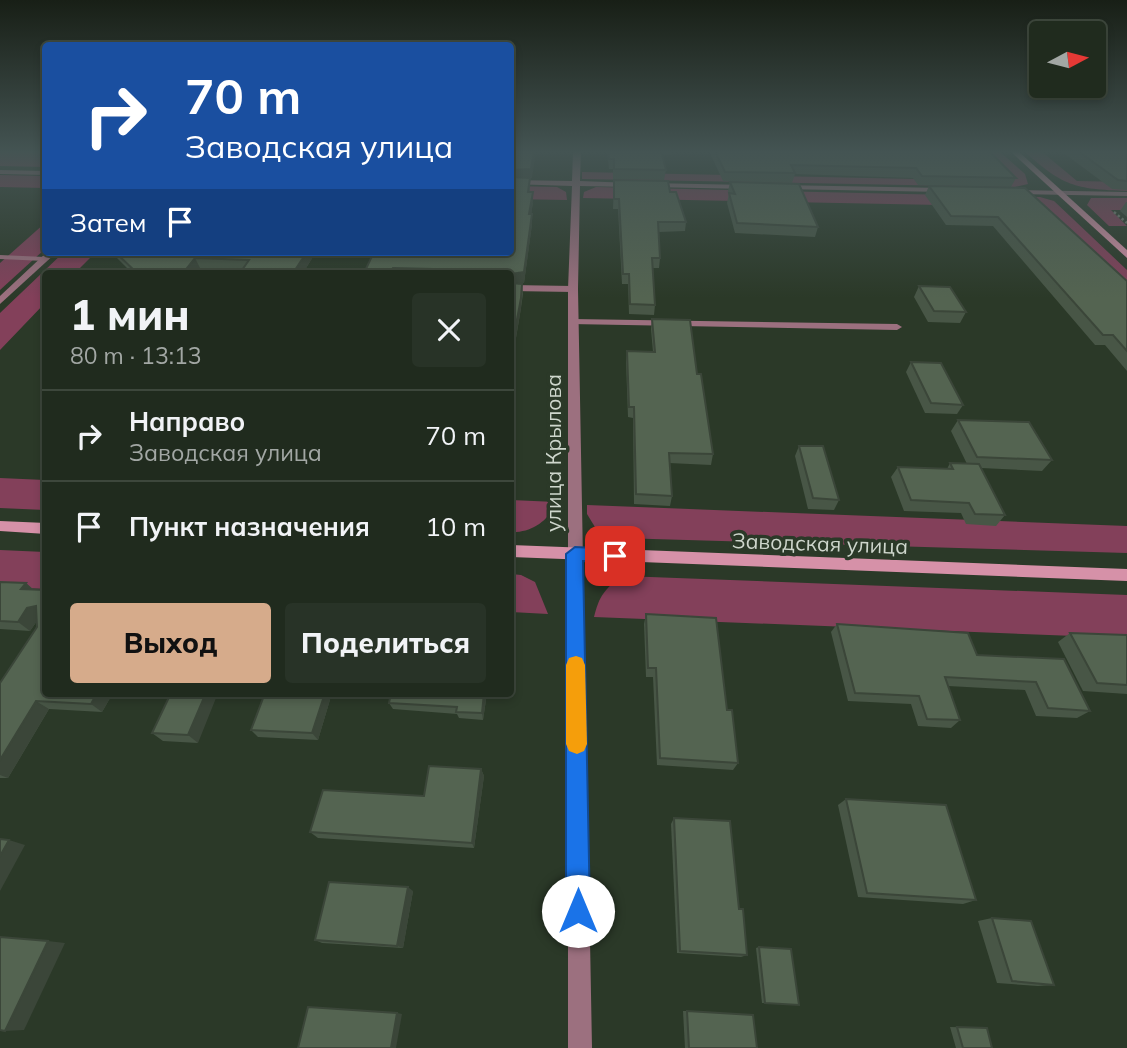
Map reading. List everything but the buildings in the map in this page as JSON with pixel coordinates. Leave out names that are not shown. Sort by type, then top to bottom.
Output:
[{"type":"main road","points":[[1067,200],[1127,255]]},
{"type":"main road","points":[[0,526],[42,529]]},
{"type":"main road","name":"Заводская улица","points":[[514,551],[1127,575]]},
{"type":"street","name":"улица Крылова","points":[[576,200],[573,322],[580,1048]]},
{"type":"street","points":[[0,301],[47,256]]},
{"type":"lane","points":[[0,257],[42,255]]},
{"type":"lane","points":[[514,288],[573,289]]},
{"type":"lane","points":[[573,322],[897,327]]},
{"type":"shaded area","points":[[681,200],[1050,200],[1127,270],[1127,287],[1045,207]]},
{"type":"shaded area","points":[[1090,200],[1127,200],[1127,210],[1111,210],[1127,226],[1109,226],[1087,205]]},
{"type":"shaded area","points":[[42,226],[42,252],[0,290],[0,263]]},
{"type":"shaded area","points":[[60,256],[92,256],[78,270],[45,270]]},
{"type":"shaded area","points":[[42,273],[42,306],[0,350],[0,313]]},
{"type":"shaded area","points":[[0,478],[42,480],[42,510],[0,508]]},
{"type":"shaded area","points":[[514,500],[556,502],[544,520],[532,528],[514,532]]},
{"type":"shaded area","points":[[587,505],[1127,526],[1127,553],[618,538],[598,532],[587,514]]},
{"type":"shaded area","points":[[0,550],[42,552],[42,589],[0,587]]},
{"type":"shaded area","points":[[514,574],[535,582],[548,614],[514,612]]},
{"type":"shaded area","points":[[623,576],[1127,595],[1127,638],[594,617],[604,593]]},
{"type":"slow traffic","points":[[576,665],[577,744]]},
{"type":"route","points":[[578,911],[575,554],[615,556]]}]
